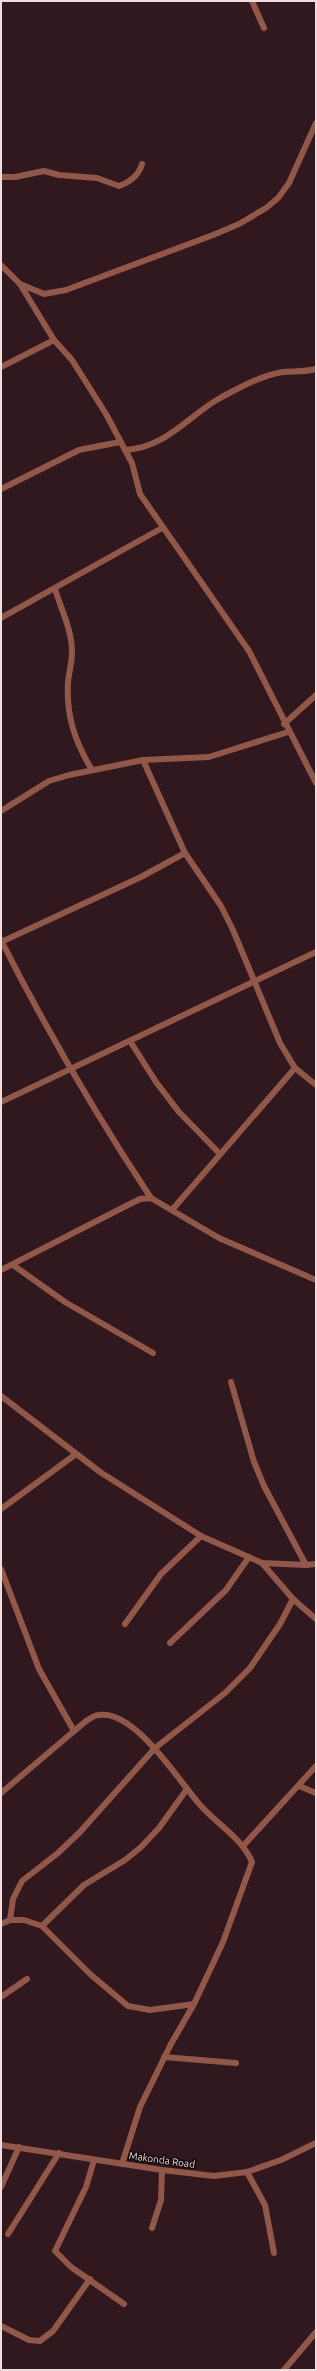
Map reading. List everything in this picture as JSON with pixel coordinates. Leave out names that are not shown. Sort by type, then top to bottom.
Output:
[{"type":"street","points":[[252,1],[264,28]]},
{"type":"street","points":[[20,284],[44,294],[66,290],[239,224],[278,198],[289,183],[316,123]]},
{"type":"street","points":[[1,177],[15,177],[44,171],[59,175],[97,178],[119,186],[127,184],[140,172],[142,164]]},
{"type":"street","points":[[1,265],[20,284],[54,340],[72,360],[106,414],[132,463],[140,494],[162,528],[249,651],[288,732],[316,783]]},
{"type":"street","points":[[1,366],[54,340]]},
{"type":"street","points":[[126,450],[136,449],[163,440],[220,398],[249,383],[281,372],[316,369]]},
{"type":"street","points":[[1,489],[79,450],[120,442]]},
{"type":"street","points":[[1,618],[162,528]]},
{"type":"street","points":[[55,589],[70,635],[72,652],[68,695],[71,722],[75,738],[92,770]]},
{"type":"street","points":[[284,724],[316,695]]},
{"type":"street","points":[[1,811],[49,782],[69,774],[143,760],[209,757],[288,732]]},
{"type":"street","points":[[143,760],[185,853],[221,906],[256,981],[280,1043],[294,1068],[316,1085]]},
{"type":"street","points":[[185,853],[141,877],[1,941],[44,1023],[71,1070],[117,1147],[151,1198],[239,1247],[316,1280]]},
{"type":"street","points":[[1,1102],[71,1070],[316,952]]},
{"type":"street","points":[[130,1041],[156,1082],[179,1112],[220,1154]]},
{"type":"street","points":[[172,1210],[294,1068]]},
{"type":"street","points":[[1,1270],[140,1199],[151,1198]]},
{"type":"street","points":[[13,1265],[65,1302],[153,1353]]},
{"type":"street","points":[[231,1382],[261,1480],[306,1565]]},
{"type":"street","points":[[1,1396],[100,1472],[201,1536],[262,1563],[316,1564]]},
{"type":"street","points":[[1,1509],[76,1454]]},
{"type":"street","points":[[125,1624],[161,1574],[201,1536]]},
{"type":"street","points":[[170,1643],[226,1590],[249,1557]]},
{"type":"street","points":[[262,1563],[294,1599],[316,1618]]},
{"type":"street","points":[[1,1569],[39,1669],[74,1731]]},
{"type":"street","points":[[10,1920],[13,1899],[22,1881],[58,1853],[80,1832],[156,1748],[225,1693],[250,1668],[280,1624],[294,1599]]},
{"type":"street","points":[[1,1793],[92,1717],[106,1714],[136,1730],[156,1748],[187,1790],[217,1824],[243,1846],[252,1862],[223,1942],[194,2004],[164,2057],[140,2107],[122,2164]]},
{"type":"street","points":[[243,1846],[316,1766]]},
{"type":"street","points":[[299,1786],[316,1793]]},
{"type":"street","points":[[42,1926],[84,1885],[125,1860],[140,1848],[159,1828],[187,1790]]},
{"type":"street","points":[[1,1924],[10,1920],[32,1921],[42,1926],[90,1974],[128,2006],[150,2010],[194,2004]]},
{"type":"street","points":[[1,1997],[27,1979]]},
{"type":"street","points":[[164,2057],[236,2063]]},
{"type":"street","name":"Makonda Road","points":[[1,2145],[162,2170],[214,2176],[247,2172],[281,2160],[316,2143]]},
{"type":"street","points":[[1,2187],[19,2148]]},
{"type":"street","points":[[8,2234],[59,2153]]},
{"type":"street","points":[[94,2160],[86,2187],[55,2252],[71,2267],[124,2304]]},
{"type":"street","points":[[152,2228],[161,2200],[162,2170]]},
{"type":"street","points":[[247,2172],[265,2205],[274,2253]]},
{"type":"street","points":[[1,2326],[29,2340],[40,2341],[53,2331],[90,2279]]},
{"type":"street","points":[[284,2370],[316,2332]]}]
